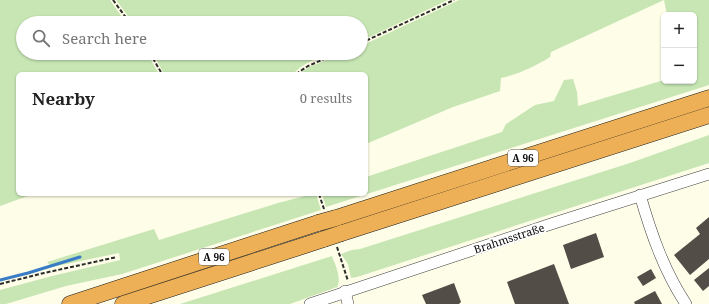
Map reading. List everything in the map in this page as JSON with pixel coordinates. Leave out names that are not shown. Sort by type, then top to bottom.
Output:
[{"type":"highway","name":"A 96","points":[[70,304],[709,98]]},
{"type":"highway","name":"A 96","points":[[123,304],[709,115]]},
{"type":"street","name":"Brahmsstraße","points":[[310,304],[345,291],[709,174]]},
{"type":"street","points":[[640,195],[650,230],[667,271],[679,295],[686,304]]},
{"type":"street","points":[[345,291],[348,304]]},
{"type":"path","points":[[113,0],[125,16]]},
{"type":"path","points":[[368,41],[454,0]]},
{"type":"path","points":[[154,60],[161,72]]},
{"type":"path","points":[[299,72],[322,60]]},
{"type":"path","points":[[0,284],[116,257]]},
{"type":"green space","points":[[0,0],[110,0],[121,16],[16,16],[16,60],[151,60],[158,72],[16,72],[16,196],[28,196],[0,206]]},
{"type":"green space","points":[[116,0],[448,0],[368,38],[368,16],[128,16]]},
{"type":"green space","points":[[459,0],[664,0],[551,52],[550,57],[532,67],[501,78],[500,91],[453,107],[368,143],[368,72],[302,72],[309,67],[326,60],[368,60],[368,43]]},
{"type":"green space","points":[[664,0],[709,0],[709,85],[368,194],[368,176],[502,132],[506,124],[535,105],[554,101],[564,80],[573,79],[577,92],[578,106],[661,81],[661,84],[697,84],[697,12],[666,12]]},
{"type":"green space","points":[[157,60],[314,60],[295,72],[163,72]]},
{"type":"green space","points":[[709,135],[709,163],[357,277],[351,278],[348,264],[341,254],[630,163]]},
{"type":"green space","points":[[305,196],[317,196],[321,210],[122,274],[66,286],[6,304],[0,304],[0,290],[120,260],[119,253],[52,267],[47,262],[154,229],[159,240]]},
{"type":"green space","points":[[323,196],[361,196],[326,207]]},
{"type":"green space","points":[[332,256],[339,280],[337,287],[290,304],[180,304]]},
{"type":"building","points":[[709,217],[709,259],[690,275],[674,255],[700,234],[696,228]]},
{"type":"building","points":[[596,233],[604,257],[571,269],[563,245]]},
{"type":"building","points":[[554,264],[569,304],[515,304],[507,282]]},
{"type":"building","points":[[709,268],[709,286],[703,291],[694,280]]},
{"type":"building","points":[[651,269],[656,278],[643,286],[637,277]]},
{"type":"building","points":[[454,283],[461,302],[459,304],[426,304],[422,295]]},
{"type":"building","points":[[655,291],[662,304],[635,304],[634,302]]},
{"type":"waterway","points":[[0,280],[80,257]]}]
